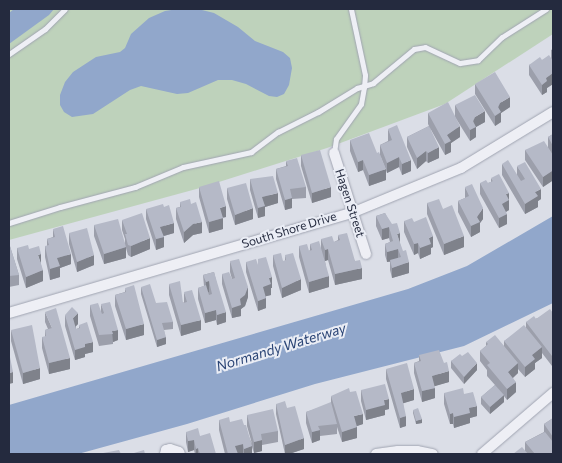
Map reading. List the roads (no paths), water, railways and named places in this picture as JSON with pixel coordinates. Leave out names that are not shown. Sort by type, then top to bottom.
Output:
[{"type":"street","name":"South Shore Drive","points":[[9,314],[354,212],[461,168],[553,112]]},
{"type":"street","name":"Hagen Street","points":[[334,152],[366,254]]},
{"type":"street","points":[[482,454],[553,393]]},
{"type":"street","points":[[165,454],[170,449],[180,454]]},
{"type":"street","points":[[376,454],[417,451],[433,454]]},
{"type":"lane","points":[[9,54],[44,29],[65,9]]},
{"type":"lane","points":[[334,152],[336,139],[361,104],[364,87],[365,75],[351,9]]},
{"type":"lane","points":[[9,224],[60,206],[135,187],[183,167],[251,152],[278,132],[318,112],[357,88],[364,87],[386,75],[414,49],[425,47],[460,64],[478,60],[502,37],[546,9]]},
{"type":"water","points":[[14,9],[54,9],[49,15],[9,44],[9,13]]},
{"type":"water","points":[[198,9],[214,13],[238,27],[255,41],[283,52],[290,58],[292,68],[289,85],[284,94],[277,97],[269,96],[246,84],[232,80],[218,80],[188,93],[177,94],[141,86],[130,90],[93,114],[72,117],[64,112],[60,105],[60,95],[65,82],[73,72],[96,57],[120,52],[125,48],[131,34],[149,18],[165,11]]},
{"type":"water","name":"Normandy Waterway","points":[[553,216],[553,303],[464,346],[315,384],[187,424],[78,454],[9,454],[9,405],[408,289],[467,266]]}]
